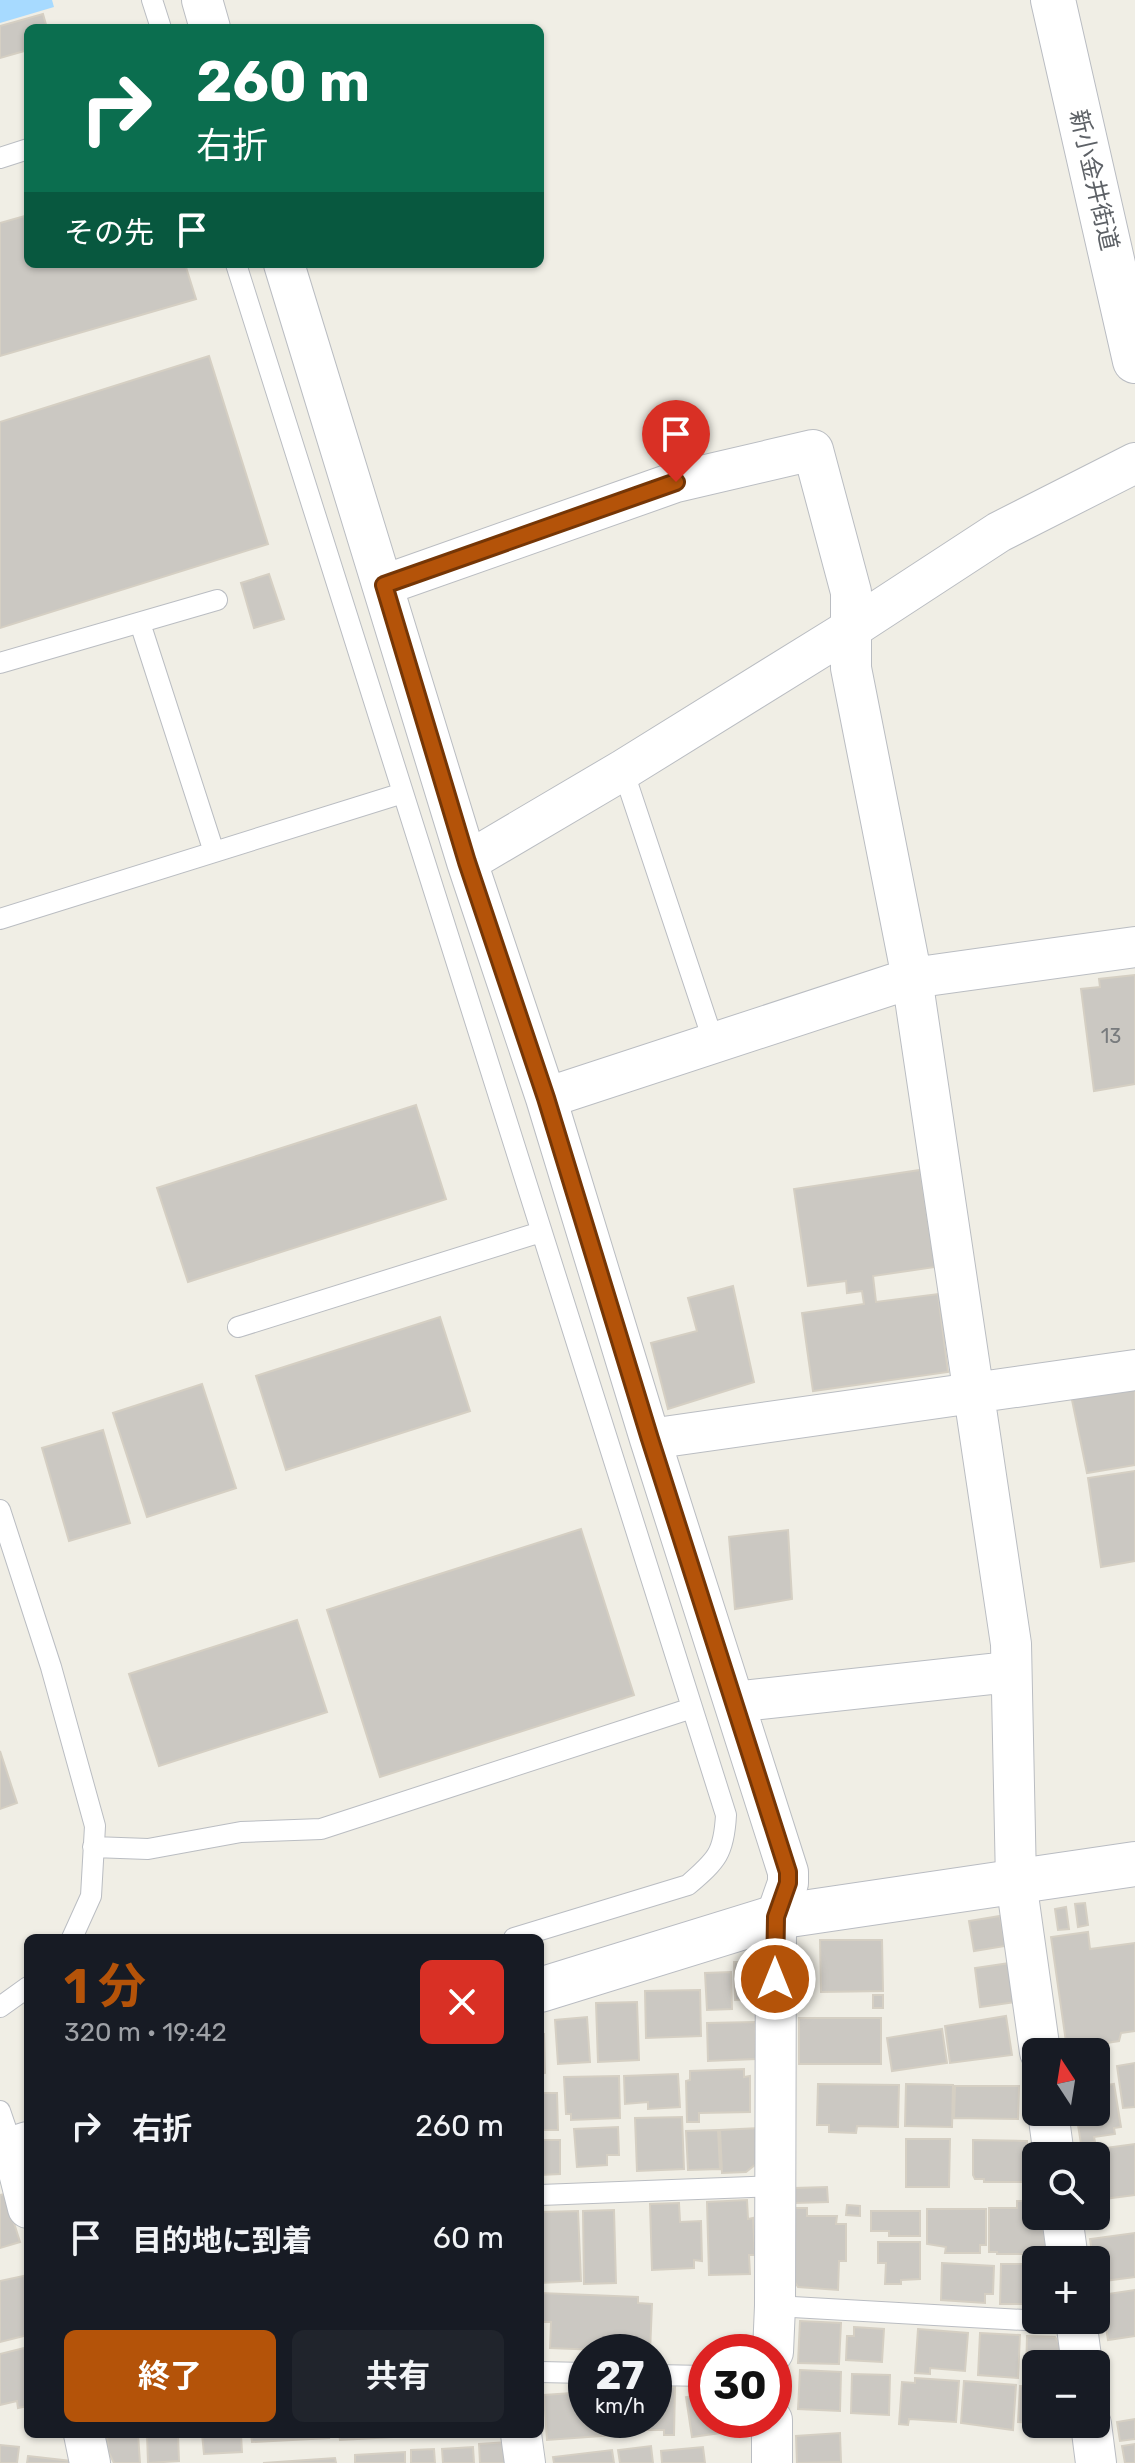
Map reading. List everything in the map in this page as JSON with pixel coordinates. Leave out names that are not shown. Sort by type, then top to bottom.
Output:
[{"type":"street","points":[[202,0],[209,24]]},
{"type":"street","name":"新小金井街道","points":[[1053,0],[1135,361]]},
{"type":"street","points":[[285,268],[467,862],[546,1098],[650,1439],[788,1872],[788,1883],[776,1917],[774,2334]]},
{"type":"street","points":[[384,585],[676,482],[813,450],[851,592],[851,668],[912,978],[1011,1644],[1009,1672],[1016,1881],[1038,2038]]},
{"type":"street","points":[[467,862],[623,770],[852,628],[999,532],[1135,463]]},
{"type":"street","points":[[546,1098],[912,978],[1135,947]]},
{"type":"street","points":[[650,1439],[1135,1370]]},
{"type":"street","points":[[734,1702],[1009,1672]]},
{"type":"street","points":[[544,1989],[776,1917],[1135,1864]]},
{"type":"street","points":[[10,2139],[24,2193]]},
{"type":"street","points":[[85,2438],[90,2463]]},
{"type":"street","points":[[522,2438],[525,2463]]},
{"type":"street","points":[[772,2438],[772,2463]]},
{"type":"street","points":[[1093,2438],[1096,2463]]},
{"type":"lane","points":[[152,0],[160,24]]},
{"type":"lane","points":[[0,158],[24,150]]},
{"type":"lane","points":[[237,268],[726,1815],[724,1843],[710,1866],[688,1885],[527,1934]]},
{"type":"lane","points":[[0,663],[217,600]]},
{"type":"lane","points":[[140,623],[214,852]]},
{"type":"lane","points":[[623,770],[714,1043]]},
{"type":"lane","points":[[0,919],[403,793]]},
{"type":"lane","points":[[238,1327],[541,1232]]},
{"type":"lane","points":[[0,1510],[68,1726],[95,1826],[91,1896],[74,1934]]},
{"type":"lane","points":[[93,1847],[148,1849],[241,1832],[321,1829],[692,1708]]},
{"type":"lane","points":[[0,2007],[24,1990]]},
{"type":"lane","points":[[544,2195],[775,2186]]},
{"type":"lane","points":[[775,2306],[1022,2319]]},
{"type":"lane","points":[[544,2372],[568,2373]]},
{"type":"water","points":[[0,0],[52,0],[54,7],[0,23]]},
{"type":"building","points":[[43,14],[46,24],[24,24],[24,51],[0,58],[0,26]]},
{"type":"building","points":[[24,216],[24,268],[186,268],[196,299],[0,356],[0,223]]},
{"type":"building","points":[[209,356],[268,544],[0,628],[0,422]]},
{"type":"building","points":[[269,574],[284,619],[254,628],[241,583]]},
{"type":"building","points":[[1135,975],[1135,1084],[1094,1091],[1081,989],[1100,987],[1099,979]]},
{"type":"building","points":[[416,1105],[446,1199],[188,1282],[157,1188]]},
{"type":"building","points":[[920,1170],[935,1267],[873,1276],[876,1302],[938,1294],[948,1372],[813,1391],[802,1313],[864,1304],[862,1291],[847,1293],[846,1281],[808,1286],[794,1189]]},
{"type":"building","points":[[733,1286],[754,1382],[668,1409],[651,1343],[697,1331],[688,1298]]},
{"type":"building","points":[[440,1317],[470,1411],[286,1470],[256,1376]]},
{"type":"building","points":[[202,1384],[236,1488],[147,1517],[113,1413]]},
{"type":"building","points":[[1135,1384],[1135,1465],[1087,1473],[1071,1395]]},
{"type":"building","points":[[103,1430],[130,1523],[69,1541],[42,1448]]},
{"type":"building","points":[[1135,1471],[1135,1561],[1101,1567],[1088,1478]]},
{"type":"building","points":[[581,1529],[634,1695],[380,1777],[327,1610]]},
{"type":"building","points":[[788,1530],[792,1599],[735,1609],[729,1537]]},
{"type":"building","points":[[297,1620],[327,1712],[159,1766],[129,1674]]},
{"type":"building","points":[[0,1751],[17,1803],[0,1809]]},
{"type":"building","points":[[1085,1903],[1088,1925],[1078,1927],[1075,1904]]},
{"type":"building","points":[[1066,1907],[1069,1929],[1058,1930],[1055,1909]]},
{"type":"building","points":[[1000,1916],[1005,1946],[974,1951],[969,1921]]},
{"type":"building","points":[[1088,1932],[1090,1949],[1135,1943],[1135,2031],[1121,2033],[1119,2041],[1110,2042],[1110,2038],[1065,2038],[1051,1937]]},
{"type":"building","points":[[820,1940],[882,1940],[883,1991],[821,1992]]},
{"type":"building","points":[[734,1962],[755,1962],[755,1976],[760,1976],[760,1992],[755,1992],[755,1999],[735,2000]]},
{"type":"building","points":[[1010,1963],[1016,2002],[980,2007],[975,1968]]},
{"type":"building","points":[[731,1972],[732,2009],[707,2010],[705,1973]]},
{"type":"building","points":[[700,1990],[701,2036],[646,2038],[645,1991]]},
{"type":"building","points":[[873,1995],[883,1995],[883,2008],[873,2008]]},
{"type":"building","points":[[637,2002],[639,2060],[598,2062],[596,2003]]},
{"type":"building","points":[[1006,2016],[1012,2055],[950,2063],[945,2026]]},
{"type":"building","points":[[587,2017],[590,2062],[558,2064],[555,2020]]},
{"type":"building","points":[[799,2018],[881,2018],[881,2064],[799,2064]]},
{"type":"building","points":[[755,2022],[756,2059],[708,2061],[707,2023]]},
{"type":"building","points":[[942,2029],[947,2063],[892,2071],[887,2038]]},
{"type":"building","points":[[1135,2063],[1135,2107],[1123,2108],[1117,2066]]},
{"type":"building","points":[[744,2069],[744,2077],[750,2076],[750,2112],[699,2113],[699,2122],[687,2122],[686,2081],[690,2080],[690,2071]]},
{"type":"building","points":[[678,2074],[680,2107],[648,2109],[648,2102],[625,2104],[624,2076]]},
{"type":"building","points":[[619,2076],[620,2118],[571,2120],[571,2114],[566,2114],[564,2077]]},
{"type":"building","points":[[818,2084],[899,2085],[898,2127],[857,2126],[856,2133],[829,2132],[829,2125],[817,2125]]},
{"type":"building","points":[[906,2084],[953,2085],[952,2127],[905,2126]]},
{"type":"building","points":[[1114,2084],[1121,2127],[1114,2128],[1115,2134],[1094,2137],[1095,2142],[1081,2142],[1078,2126],[1110,2126],[1110,2085]]},
{"type":"building","points":[[955,2086],[1019,2086],[1018,2119],[954,2118]]},
{"type":"building","points":[[544,2093],[557,2093],[558,2130],[544,2130]]},
{"type":"building","points":[[682,2117],[684,2169],[637,2171],[635,2118]]},
{"type":"building","points":[[618,2127],[619,2155],[607,2155],[607,2165],[577,2167],[574,2129]]},
{"type":"building","points":[[759,2128],[760,2161],[746,2172],[722,2173],[720,2130]]},
{"type":"building","points":[[718,2130],[720,2169],[688,2170],[686,2131]]},
{"type":"building","points":[[906,2139],[950,2139],[949,2187],[906,2187]]},
{"type":"building","points":[[544,2140],[560,2140],[560,2174],[544,2175]]},
{"type":"building","points":[[973,2140],[1027,2141],[1022,2142],[1022,2182],[984,2182],[984,2179],[975,2179]]},
{"type":"building","points":[[1135,2144],[1135,2195],[1110,2198],[1110,2147]]},
{"type":"building","points":[[827,2187],[828,2202],[795,2203],[794,2188]]},
{"type":"building","points":[[5,2194],[20,2242],[0,2248],[0,2195]]},
{"type":"building","points":[[747,2200],[748,2219],[753,2218],[755,2255],[749,2255],[750,2274],[709,2275],[707,2202]]},
{"type":"building","points":[[1017,2201],[1022,2201],[1022,2230],[1046,2230],[1046,2246],[1022,2246],[1022,2254],[989,2252],[989,2208],[1017,2208]]},
{"type":"building","points":[[679,2203],[680,2222],[701,2221],[702,2261],[694,2260],[694,2268],[652,2270],[650,2204]]},
{"type":"building","points":[[847,2205],[860,2206],[860,2216],[846,2215]]},
{"type":"building","points":[[794,2208],[807,2208],[807,2216],[837,2216],[836,2224],[846,2224],[846,2261],[839,2261],[838,2290],[798,2287],[793,2279]]},
{"type":"building","points":[[927,2209],[986,2209],[986,2245],[980,2245],[980,2253],[945,2253],[946,2247],[927,2244]]},
{"type":"building","points":[[614,2210],[616,2283],[584,2284],[583,2211]]},
{"type":"building","points":[[578,2211],[581,2281],[544,2283],[544,2212]]},
{"type":"building","points":[[871,2211],[920,2211],[920,2236],[889,2236],[889,2231],[871,2231]]},
{"type":"building","points":[[1135,2233],[1135,2277],[1110,2280],[1110,2246],[1091,2246],[1090,2239]]},
{"type":"building","points":[[878,2242],[920,2242],[920,2279],[885,2284],[886,2263],[878,2263]]},
{"type":"building","points":[[942,2263],[994,2266],[993,2294],[985,2294],[985,2303],[941,2300]]},
{"type":"building","points":[[1001,2264],[1022,2264],[1022,2304],[1000,2304]]},
{"type":"building","points":[[24,2276],[24,2336],[0,2342],[0,2281]]},
{"type":"building","points":[[1135,2290],[1135,2336],[1108,2340],[1110,2294]]},
{"type":"building","points":[[544,2293],[638,2297],[638,2303],[652,2304],[651,2334],[568,2334],[568,2349],[550,2348],[551,2322],[544,2322]]},
{"type":"building","points":[[800,2321],[841,2323],[839,2364],[798,2363]]},
{"type":"building","points":[[854,2327],[884,2329],[882,2362],[846,2360],[847,2336],[854,2336]]},
{"type":"building","points":[[918,2329],[968,2333],[965,2371],[930,2368],[930,2374],[915,2373]]},
{"type":"building","points":[[980,2333],[1020,2335],[1018,2378],[978,2375]]},
{"type":"building","points":[[1027,2336],[1055,2337],[1062,2348],[1062,2350],[1027,2350]]},
{"type":"building","points":[[24,2348],[24,2407],[18,2408],[17,2401],[0,2405],[0,2354]]},
{"type":"building","points":[[800,2370],[841,2372],[840,2411],[798,2409]]},
{"type":"building","points":[[852,2374],[890,2375],[889,2415],[851,2413]]},
{"type":"building","points":[[915,2378],[959,2381],[956,2422],[909,2419],[908,2425],[899,2424],[902,2382],[915,2383]]},
{"type":"building","points":[[964,2381],[1016,2385],[1013,2430],[961,2423]]},
{"type":"building","points":[[1020,2386],[1022,2386],[1022,2422],[1018,2422]]},
{"type":"building","points":[[672,2387],[675,2387],[672,2435]]},
{"type":"building","points":[[568,2393],[568,2438],[574,2438],[547,2440],[544,2395]]},
{"type":"building","points":[[1135,2419],[1135,2439],[1120,2441],[1117,2422]]},
{"type":"building","points":[[840,2433],[841,2462],[797,2463],[796,2436]]},
{"type":"building","points":[[107,2438],[138,2438],[140,2463],[114,2463],[108,2451]]},
{"type":"building","points":[[147,2438],[178,2438],[179,2461],[148,2463]]},
{"type":"building","points":[[202,2438],[241,2438],[242,2452],[204,2454]]},
{"type":"building","points":[[252,2438],[329,2438],[252,2442]]},
{"type":"building","points":[[508,2442],[509,2463],[480,2463],[479,2444]]},
{"type":"building","points":[[1135,2444],[1135,2463],[1125,2463],[1122,2446]]},
{"type":"building","points":[[0,2445],[19,2447],[17,2463],[0,2463]]},
{"type":"building","points":[[651,2446],[653,2463],[620,2463],[618,2450]]},
{"type":"building","points":[[473,2447],[474,2463],[443,2463],[442,2449]]},
{"type":"building","points":[[703,2447],[705,2463],[662,2463],[661,2451]]},
{"type":"building","points":[[434,2449],[435,2463],[411,2463],[411,2450]]},
{"type":"building","points":[[612,2450],[614,2463],[554,2463],[553,2457]]},
{"type":"building","points":[[405,2452],[405,2463],[355,2463],[355,2455]]},
{"type":"building","points":[[28,2456],[71,2461],[71,2463],[27,2463]]},
{"type":"building","points":[[335,2458],[336,2463],[263,2463]]},
{"type":"route","points":[[676,482],[384,585],[467,862],[546,1098],[650,1439],[788,1872],[788,1883],[776,1917],[775,1979]]}]
